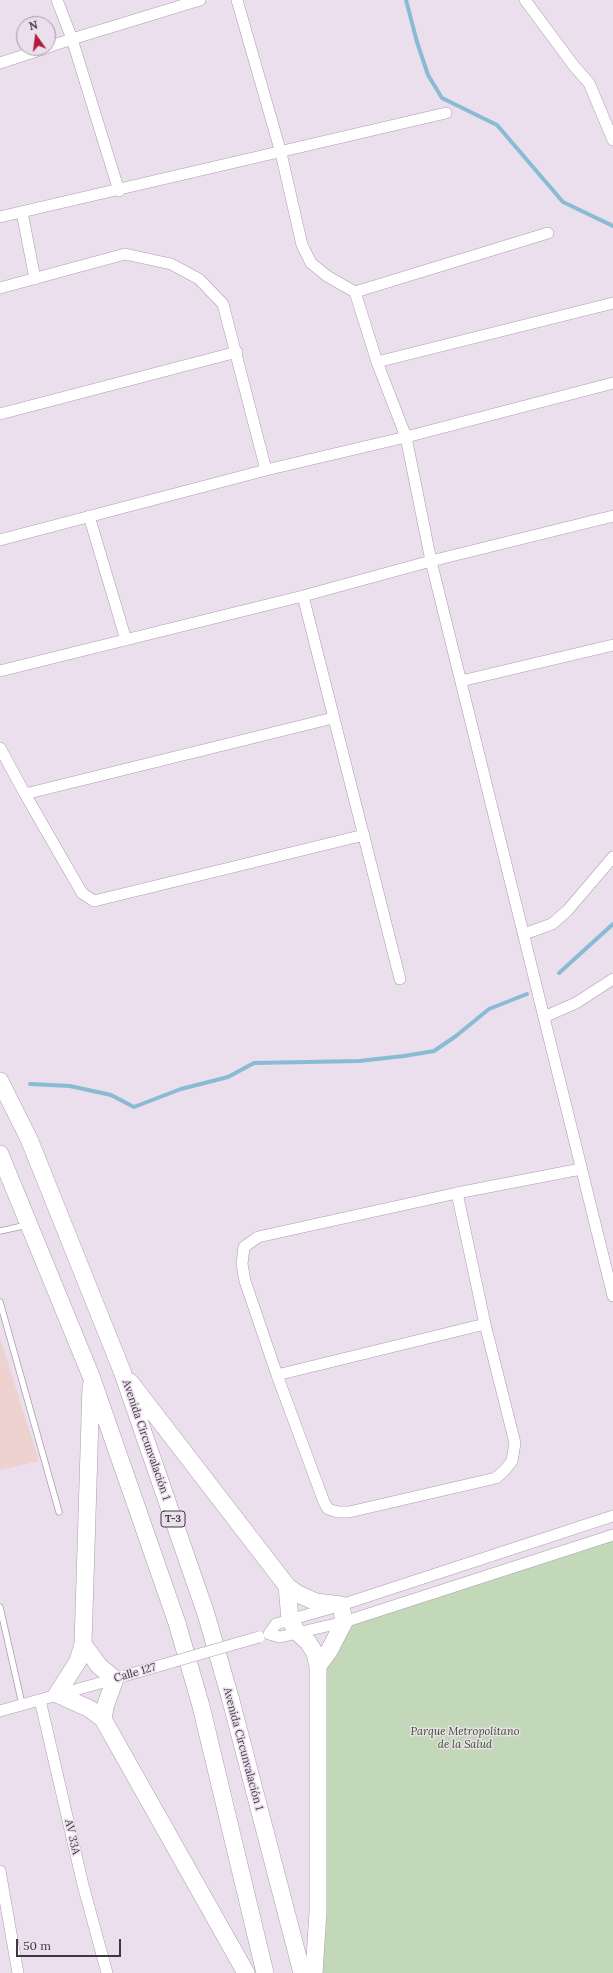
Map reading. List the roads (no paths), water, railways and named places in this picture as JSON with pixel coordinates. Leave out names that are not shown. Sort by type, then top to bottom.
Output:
[{"type":"main road","name":"Avenida Circunvalación 1","points":[[0,1080],[29,1139],[122,1371],[206,1614],[230,1697],[302,1973]]},
{"type":"main road","points":[[0,1154],[91,1376],[179,1631],[201,1706],[265,1973]]},
{"type":"main road","points":[[122,1371],[287,1586],[298,1594],[316,1602],[341,1605],[344,1622],[329,1650],[318,1666]]},
{"type":"main road","points":[[91,1376],[83,1644],[78,1660],[57,1694],[90,1709],[103,1719],[246,1973]]},
{"type":"main road","points":[[287,1586],[293,1626],[308,1642],[315,1653],[318,1666],[318,1912],[314,1973]]},
{"type":"main road","points":[[83,1644],[99,1666],[120,1677],[105,1707],[103,1719]]},
{"type":"street","points":[[57,0],[72,40],[119,191]]},
{"type":"street","points":[[56,45],[200,0]]},
{"type":"street","points":[[237,0],[281,152],[302,245],[311,263],[327,276],[355,292],[377,362],[406,437],[432,561],[613,1296]]},
{"type":"street","points":[[525,0],[574,66],[589,83],[613,140]]},
{"type":"street","points":[[0,63],[22,56]]},
{"type":"street","points":[[0,217],[119,191],[446,113]]},
{"type":"street","points":[[22,212],[35,279]]},
{"type":"street","points":[[355,292],[548,233]]},
{"type":"street","points":[[0,288],[125,254],[171,264],[199,279],[223,304],[237,352],[266,470]]},
{"type":"street","points":[[377,362],[613,303]]},
{"type":"street","points":[[0,414],[237,352]]},
{"type":"street","points":[[0,540],[266,470],[406,437],[613,383]]},
{"type":"street","points":[[89,516],[126,640]]},
{"type":"street","points":[[0,671],[303,596],[432,561],[613,516]]},
{"type":"street","points":[[303,596],[400,979]]},
{"type":"street","points":[[461,681],[613,645]]},
{"type":"street","points":[[25,794],[333,718]]},
{"type":"street","points":[[0,748],[82,893],[94,901],[364,835]]},
{"type":"street","points":[[524,934],[552,924],[567,912],[613,857]]},
{"type":"street","points":[[544,1017],[576,1003],[613,979]]},
{"type":"street","points":[[457,1192],[485,1324],[515,1443],[512,1460],[504,1471],[496,1478],[349,1512],[338,1512],[328,1509],[324,1502],[277,1375],[245,1281],[242,1264],[244,1247],[258,1236],[457,1192],[581,1168]]},
{"type":"street","points":[[277,1375],[485,1324]]},
{"type":"street","points":[[293,1626],[341,1605],[613,1516]]},
{"type":"street","points":[[293,1626],[344,1622],[613,1535]]},
{"type":"street","name":"Calle 127","points":[[0,1711],[264,1635],[276,1624],[293,1626]]},
{"type":"street","name":"AV 33A","points":[[40,1700],[83,1885],[107,1973]]},
{"type":"street","points":[[0,1871],[18,1973]]},
{"type":"lane","points":[[0,1231],[29,1224]]},
{"type":"lane","points":[[0,1302],[58,1512]]},
{"type":"lane","points":[[0,1607],[22,1704]]},
{"type":"waterway","points":[[406,0],[417,42],[428,75],[442,98],[497,125],[563,202],[613,226]]},
{"type":"waterway","points":[[559,973],[613,924]]},
{"type":"waterway","points":[[30,1084],[70,1086],[111,1095],[134,1107],[181,1089],[228,1077],[254,1063],[359,1061],[434,1051],[456,1036],[489,1009],[527,994]]},
{"type":"park label","name":"Parque Metropolitano de la Salud","points":[[465,1738]]}]
